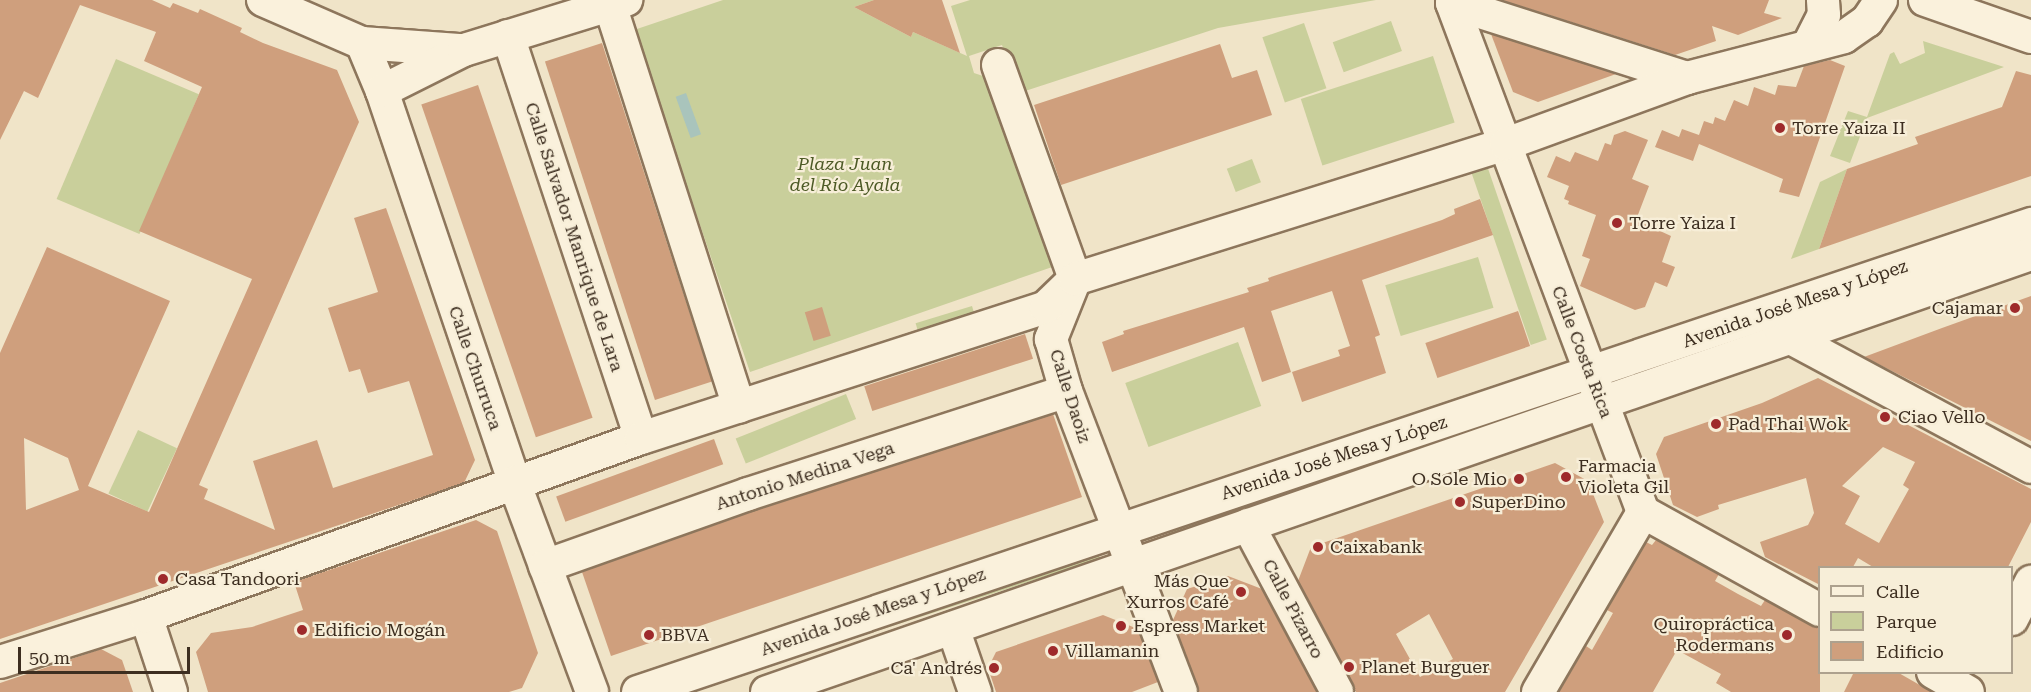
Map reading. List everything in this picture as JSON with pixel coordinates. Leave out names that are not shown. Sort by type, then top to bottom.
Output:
[{"type":"street","points":[[263,0],[362,44],[464,50]]},
{"type":"street","points":[[1808,45],[1824,15],[1823,0]]},
{"type":"street","points":[[0,662],[146,616],[641,438],[1046,307],[1075,279],[1506,144],[1687,78],[1844,37],[1867,21],[1881,0]]},
{"type":"street","points":[[1925,0],[2031,37]]},
{"type":"street","points":[[382,91],[464,50],[618,3],[635,81],[739,407]]},
{"type":"street","name":"Calle Costa Rica","points":[[1642,512],[1452,3],[1687,78]]},
{"type":"street","name":"Calle Salvador Manrique de Lara","points":[[508,36],[641,438]]},
{"type":"street","name":"Calle Churruca","points":[[362,44],[382,91],[514,482],[592,692]]},
{"type":"street","points":[[998,65],[1075,279]]},
{"type":"street","name":"Avenida José Mesa y López","points":[[767,692],[1248,525],[1596,389],[2031,224]]},
{"type":"street","name":"Avenida José Mesa y López","points":[[638,692],[1119,528],[1596,389],[1787,336],[2031,254]]},
{"type":"street","name":"Calle Daoiz","points":[[1075,279],[1051,339],[1066,391],[1181,692]]},
{"type":"street","points":[[1787,336],[2031,467]]},
{"type":"street","name":"Antonio Medina Vega","points":[[545,566],[748,494],[1066,391]]},
{"type":"street","points":[[1538,692],[1642,512],[1818,609]]},
{"type":"street","name":"Calle Pizarro","points":[[1248,525],[1337,692]]},
{"type":"street","points":[[2013,617],[2031,582]]},
{"type":"street","points":[[146,616],[171,692]]},
{"type":"street","points":[[952,628],[975,692]]},
{"type":"street","points":[[1936,674],[1968,692]]},
{"type":"street","points":[[1978,692],[1985,674]]},
{"type":"green space","name":"Plaza Juan del Río Ayala","points":[[723,0],[874,0],[854,7],[911,37],[913,32],[967,56],[951,6],[970,0],[1376,0],[1218,28],[1019,93],[1002,45],[969,56],[974,73],[995,80],[1058,265],[750,372],[647,69],[628,32]]},
{"type":"green space","points":[[1391,21],[1402,51],[1344,72],[1333,42]]},
{"type":"green space","points":[[1304,23],[1326,88],[1285,103],[1262,37]]},
{"type":"green space","points":[[1923,41],[2004,67],[1867,118],[1850,163],[1830,156],[1848,111],[1867,117],[1890,54],[1894,52],[1900,64],[1925,53]]},
{"type":"green space","points":[[1433,56],[1455,123],[1322,166],[1301,99]]},
{"type":"green space","points":[[116,59],[199,94],[139,234],[57,199]]},
{"type":"green space","points":[[1484,157],[1547,339],[1531,345],[1468,163]]},
{"type":"green space","points":[[1252,159],[1261,182],[1236,192],[1227,169]]},
{"type":"green space","points":[[1847,169],[1819,249],[1791,259],[1820,182]]},
{"type":"green space","points":[[1478,257],[1493,308],[1401,336],[1385,285]]},
{"type":"green space","points":[[972,306],[976,319],[920,337],[916,323]]},
{"type":"green space","points":[[1238,342],[1261,406],[1148,447],[1125,383]]},
{"type":"green space","points":[[846,394],[856,419],[746,464],[736,439]]},
{"type":"green space","points":[[1556,399],[1555,403],[1170,535],[1167,531]]},
{"type":"green space","points":[[138,430],[177,448],[147,512],[108,493]]},
{"type":"green space","points":[[1097,550],[1100,559],[689,692],[682,692],[679,686]]},
{"type":"water","points":[[686,93],[701,134],[691,138],[676,97]]},
{"type":"building","points":[[0,0],[152,0],[170,8],[173,3],[198,13],[200,9],[242,28],[240,32],[263,43],[337,70],[359,122],[199,485],[208,489],[204,499],[275,530],[253,461],[317,440],[333,488],[433,455],[409,381],[368,393],[360,369],[349,372],[328,308],[378,292],[354,218],[386,208],[475,460],[464,483],[0,639],[0,353],[47,247],[170,301],[88,486],[149,512],[252,279],[139,231],[202,87],[144,61],[156,32],[80,5],[38,98],[24,91],[0,140]],"holes":[[[24,438],[68,458],[79,490],[26,510]]]},
{"type":"building","points":[[874,0],[942,0],[960,53],[913,32],[911,37],[854,7]]},
{"type":"building","points":[[1502,0],[1769,0],[1764,13],[1782,18],[1738,35],[1712,26],[1716,41],[1675,55]]},
{"type":"building","points":[[1491,34],[1616,74],[1538,102],[1513,92]]},
{"type":"building","points":[[602,43],[712,382],[655,400],[545,62]]},
{"type":"building","points":[[1220,44],[1232,78],[1257,70],[1272,115],[1061,185],[1034,105]]},
{"type":"building","name":"Torre Yaiza II","points":[[1830,60],[1845,66],[1799,197],[1779,192],[1783,179],[1699,144],[1693,161],[1655,147],[1662,130],[1679,137],[1682,129],[1699,135],[1704,121],[1713,124],[1715,117],[1725,121],[1734,100],[1748,106],[1754,87],[1775,95],[1778,85],[1796,87],[1804,66]]},
{"type":"building","points":[[2016,71],[2031,75],[2031,176],[1819,249],[1847,169],[1918,144],[1915,137],[2002,107]]},
{"type":"building","points":[[478,85],[593,418],[536,437],[421,105]]},
{"type":"building","name":"Torre Yaiza I","points":[[1625,131],[1648,140],[1632,179],[1649,186],[1636,220],[1671,236],[1662,262],[1675,267],[1667,287],[1655,282],[1645,307],[1635,310],[1580,286],[1590,259],[1582,256],[1596,215],[1568,204],[1569,201],[1564,199],[1569,186],[1547,177],[1556,156],[1570,162],[1575,152],[1598,161],[1605,143],[1611,145],[1614,135]]},
{"type":"building","points":[[1480,199],[1493,235],[1362,280],[1380,335],[1375,337],[1386,373],[1302,402],[1292,372],[1340,356],[1338,350],[1350,346],[1332,291],[1271,311],[1291,372],[1262,382],[1244,327],[1112,372],[1102,342],[1124,334],[1123,331],[1249,292],[1247,288],[1269,281],[1268,278],[1442,220],[1455,214],[1454,209]]},
{"type":"building","points":[[2031,296],[2031,441],[1864,357],[1942,328]]},
{"type":"building","points":[[822,307],[831,336],[814,341],[805,312]]},
{"type":"building","points":[[1518,311],[1530,346],[1437,378],[1425,343]]},
{"type":"building","points":[[1025,334],[1033,359],[872,411],[864,386]]},
{"type":"building","points":[[1818,378],[2031,489],[2031,522],[2009,566],[1871,566],[1858,558],[1854,566],[1818,566],[1818,584],[1765,557],[1760,542],[1808,525],[1814,513],[1806,478],[1718,505],[1719,509],[1697,517],[1673,505],[1656,454],[1664,437],[1762,403]],"holes":[[[1883,447],[1915,462],[1903,485],[1909,489],[1879,543],[1845,524],[1860,496],[1842,486]]]},
{"type":"building","points":[[1053,414],[1082,497],[611,656],[582,572],[754,511]]},
{"type":"building","points":[[714,439],[723,464],[565,522],[556,496]]},
{"type":"building","points":[[1555,463],[1588,481],[1604,522],[1505,692],[1356,692],[1298,581],[1311,547]],"holes":[[[1429,614],[1453,659],[1420,677],[1396,634]]]},
{"type":"building","points":[[476,520],[497,531],[538,653],[522,688],[509,692],[208,692],[196,652],[211,633],[252,627],[303,610],[294,582]]},
{"type":"building","points":[[1656,540],[1719,574],[1715,581],[1761,606],[1765,600],[1818,627],[1820,692],[1731,692],[1716,683],[1721,674],[1677,650],[1653,692],[1559,692],[1586,646],[1592,650],[1613,613],[1607,610],[1646,542],[1652,545]]},
{"type":"building","points":[[1228,576],[1262,589],[1317,692],[1199,692],[1173,620],[1187,589]]},
{"type":"building","points":[[1103,615],[1138,629],[1158,682],[1132,692],[996,692],[988,668],[996,652]]},
{"type":"building","points":[[101,649],[122,660],[133,692],[0,692],[0,683]]},
{"type":"building","points":[[1853,674],[1900,674],[1932,692],[1844,692]]},
{"type":"place","name":"Torre Yaiza II","points":[[1780,128]]},
{"type":"place","name":"Torre Yaiza I","points":[[1617,223]]},
{"type":"place","name":"Cajamar","points":[[2015,308]]},
{"type":"place","name":"Ciao Vello","points":[[1885,417]]},
{"type":"place","name":"Pad Thai Wok","points":[[1716,424]]},
{"type":"place","name":"Farmacia Violeta Gil","points":[[1566,477]]},
{"type":"place","name":"O Sole Mio","points":[[1519,479]]},
{"type":"place","name":"SuperDino","points":[[1460,502]]},
{"type":"place","name":"Caixabank","points":[[1318,547]]},
{"type":"place","name":"Casa Tandoori","points":[[163,579]]},
{"type":"place","name":"Más Que Xurros Café","points":[[1241,592]]},
{"type":"place","name":"Espress Market","points":[[1121,626]]},
{"type":"place","name":"Edificio Mogán","points":[[302,630]]},
{"type":"place","name":"BBVA","points":[[649,635]]},
{"type":"place","name":"Quiropráctica Rodermans","points":[[1787,635]]},
{"type":"place","name":"Villamanin","points":[[1053,651]]},
{"type":"place","name":"Planet Burguer","points":[[1349,667]]},
{"type":"place","name":"Ca' Andrés","points":[[994,668]]}]
